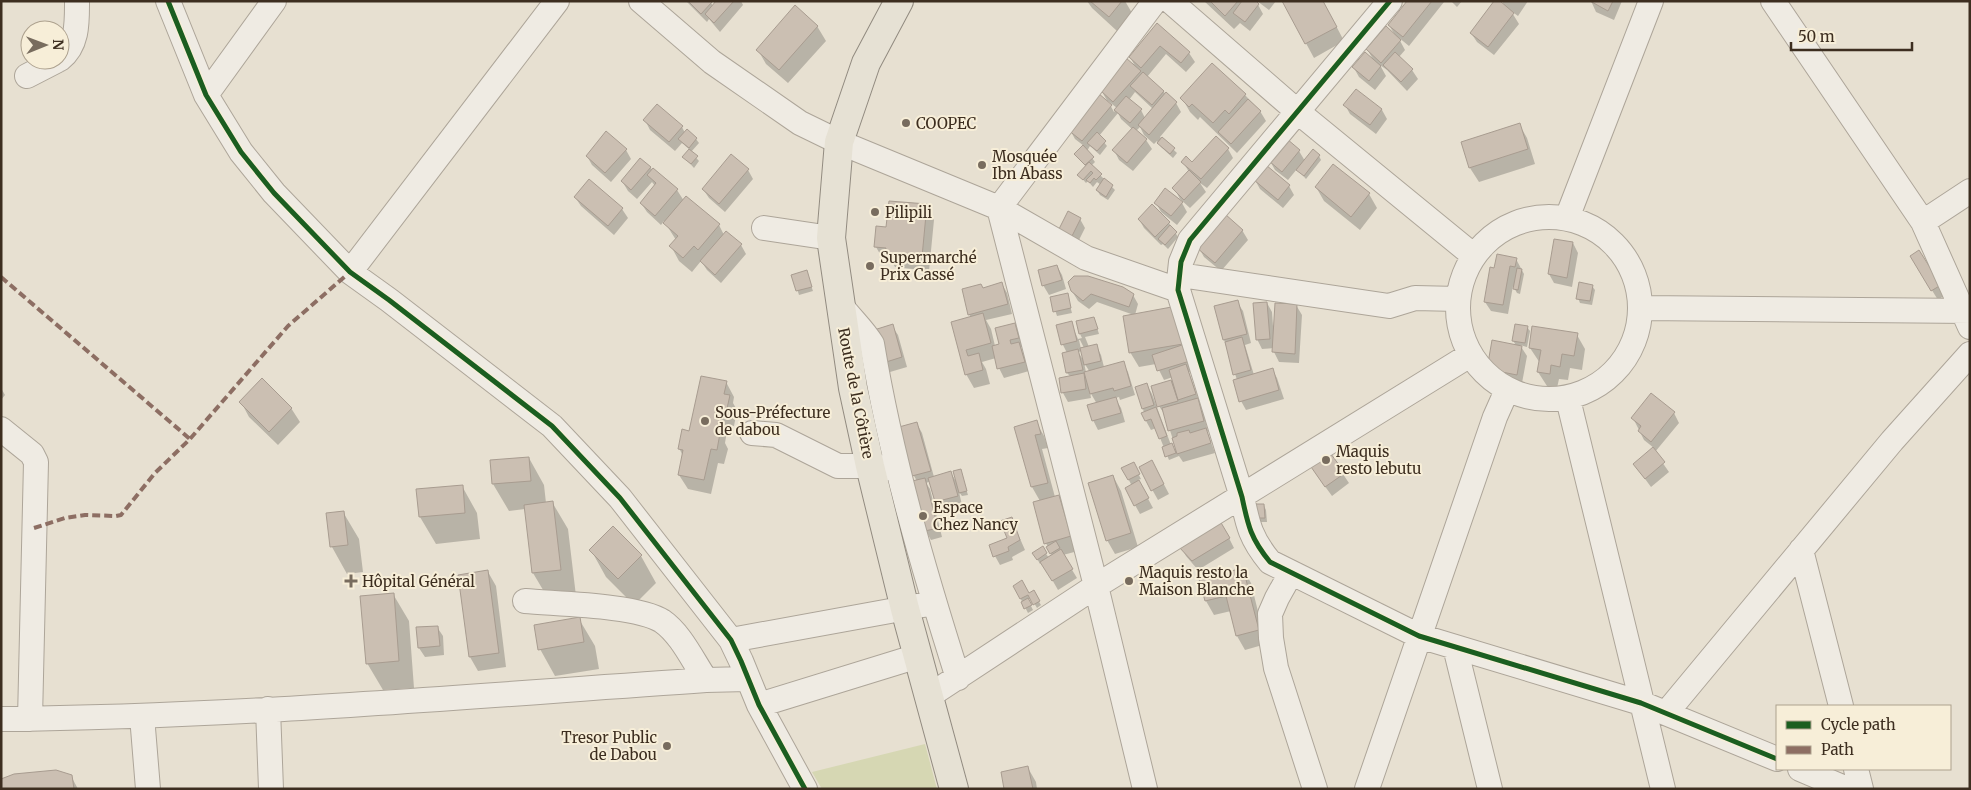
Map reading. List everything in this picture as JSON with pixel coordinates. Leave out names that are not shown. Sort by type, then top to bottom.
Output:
[{"type":"main road","name":"Route de la Côtière","points":[[895,3],[866,64],[839,142],[832,238],[840,304],[866,386],[870,466],[905,609],[954,789]]},
{"type":"street","points":[[70,48],[76,34],[77,1]]},
{"type":"street","points":[[168,1],[206,95],[241,152],[274,193],[350,272],[552,426],[620,498],[731,640],[742,661],[747,679],[759,705],[805,789]]},
{"type":"street","points":[[206,95],[274,1]]},
{"type":"street","points":[[350,272],[556,1]]},
{"type":"street","points":[[641,1],[712,62],[800,123],[839,142],[999,208],[1086,258],[1179,282],[1389,306],[1415,298],[1458,299]]},
{"type":"street","points":[[999,208],[1155,1]]},
{"type":"street","points":[[1170,1],[1298,112],[1474,256]]},
{"type":"street","points":[[1390,1],[1190,240],[1182,262],[1179,282],[1242,497],[1248,526],[1256,545],[1270,562],[1419,636],[1641,703],[1667,712],[1776,759]]},
{"type":"street","points":[[1566,218],[1652,1]]},
{"type":"street","points":[[1641,308],[1967,316],[1923,222],[1773,1]]},
{"type":"street","points":[[27,76],[38,70]]},
{"type":"street","points":[[1923,222],[1970,191]]},
{"type":"street","points":[[999,208],[1146,789]]},
{"type":"street","points":[[1540,217],[1566,218],[1596,229],[1620,249],[1636,277],[1641,308],[1636,339],[1621,366],[1597,387],[1568,399],[1537,400],[1507,390],[1486,375],[1470,355],[1460,328],[1458,299],[1464,276],[1474,256],[1492,236],[1515,223],[1540,217]]},
{"type":"street","points":[[764,228],[832,238]]},
{"type":"street","points":[[1667,712],[1892,441],[1970,354]]},
{"type":"street","points":[[929,696],[1096,586],[1470,355]]},
{"type":"street","points":[[866,386],[897,469],[934,603],[958,678]]},
{"type":"street","points":[[1367,789],[1495,417],[1507,390]]},
{"type":"street","points":[[1568,399],[1663,789]]},
{"type":"street","points":[[1,429],[32,454],[36,462],[30,719]]},
{"type":"street","points":[[752,433],[776,435],[838,466],[870,466],[897,469]]},
{"type":"street","points":[[1802,550],[1841,705]]},
{"type":"street","points":[[1291,573],[1270,614],[1271,638],[1276,668],[1315,789]]},
{"type":"street","points":[[525,601],[642,613],[662,621],[677,636],[706,680]]},
{"type":"street","points":[[731,640],[934,603]]},
{"type":"street","points":[[1455,647],[1490,789]]},
{"type":"street","points":[[759,705],[918,656]]},
{"type":"street","points":[[1,719],[142,716],[706,680],[747,679]]},
{"type":"street","points":[[268,709],[271,789]]},
{"type":"street","points":[[142,716],[148,789]]},
{"type":"street","points":[[1802,770],[1847,789]]},
{"type":"street","points":[[1856,770],[1861,789]]},
{"type":"green space","points":[[925,744],[937,789],[822,789],[812,772]]},
{"type":"building","points":[[688,1],[712,1],[712,2],[701,14]]},
{"type":"building","points":[[716,1],[734,1],[714,23],[705,14]]},
{"type":"building","points":[[1090,1],[1122,1],[1109,17]]},
{"type":"building","points":[[1210,1],[1238,1],[1225,16]]},
{"type":"building","points":[[1242,1],[1256,1],[1259,4],[1245,22],[1233,13]]},
{"type":"building","points":[[1282,1],[1323,1],[1337,27],[1305,44]]},
{"type":"building","points":[[1407,1],[1432,1],[1403,37],[1388,25]]},
{"type":"building","points":[[1494,1],[1500,1],[1514,13],[1488,47],[1470,33]]},
{"type":"building","points":[[1590,1],[1613,1],[1608,11]]},
{"type":"building","points":[[795,5],[818,26],[779,70],[756,50]]},
{"type":"building","points":[[1157,23],[1190,52],[1181,63],[1160,46],[1141,68],[1129,57]]},
{"type":"building","points":[[1386,26],[1401,40],[1381,63],[1366,49]]},
{"type":"building","points":[[1365,52],[1381,66],[1369,81],[1352,67]]},
{"type":"building","points":[[1395,52],[1413,69],[1401,82],[1383,65]]},
{"type":"building","points":[[1126,58],[1141,71],[1113,102],[1100,90]]},
{"type":"building","points":[[1212,63],[1246,94],[1229,114],[1225,110],[1213,123],[1192,104],[1189,107],[1180,98]]},
{"type":"building","points":[[1143,72],[1164,91],[1152,105],[1130,86]]},
{"type":"building","points":[[1356,89],[1382,109],[1370,125],[1343,105]]},
{"type":"building","points":[[1166,92],[1177,102],[1149,135],[1138,125]]},
{"type":"building","points":[[1098,93],[1112,105],[1082,141],[1068,130]]},
{"type":"building","points":[[1126,96],[1142,109],[1130,123],[1114,110]]},
{"type":"building","points":[[1248,99],[1261,111],[1231,144],[1218,132]]},
{"type":"building","points":[[657,104],[683,126],[669,142],[643,120]]},
{"type":"building","points":[[1520,123],[1528,149],[1469,168],[1461,142]]},
{"type":"building","points":[[1133,127],[1147,139],[1127,163],[1112,150]]},
{"type":"building","points":[[687,129],[697,138],[689,148],[678,139]]},
{"type":"building","points":[[606,131],[627,149],[605,173],[586,156]]},
{"type":"building","points":[[1097,132],[1106,141],[1097,151],[1087,143]]},
{"type":"building","points":[[1216,136],[1229,148],[1201,179],[1181,162],[1186,156],[1192,162]]},
{"type":"building","points":[[1162,137],[1175,148],[1170,154],[1157,143]]},
{"type":"building","points":[[1287,139],[1300,150],[1282,172],[1269,161]]},
{"type":"building","points":[[1083,145],[1094,157],[1085,165],[1074,154]]},
{"type":"building","points":[[689,149],[698,156],[691,164],[682,157]]},
{"type":"building","points":[[1313,149],[1320,155],[1304,176],[1296,170]]},
{"type":"building","points":[[731,154],[749,169],[719,204],[702,189]]},
{"type":"building","points":[[640,158],[651,167],[631,190],[621,181]]},
{"type":"building","points":[[1089,162],[1102,174],[1096,180],[1094,178],[1090,183],[1086,180],[1093,173],[1091,171],[1083,180],[1077,175]]},
{"type":"building","points":[[1333,164],[1370,193],[1351,217],[1315,187]]},
{"type":"building","points":[[1266,165],[1290,185],[1278,200],[1254,180]]},
{"type":"building","points":[[653,168],[678,189],[655,216],[640,203],[656,183],[647,175]]},
{"type":"building","points":[[1189,170],[1201,182],[1184,200],[1172,188]]},
{"type":"building","points":[[1104,178],[1113,185],[1106,197],[1096,190]]},
{"type":"building","points":[[589,179],[623,208],[608,226],[574,197]]},
{"type":"building","points":[[1165,188],[1183,202],[1171,216],[1154,203]]},
{"type":"building","points":[[686,196],[720,224],[698,250],[694,246],[683,258],[669,246],[678,236],[663,223]]},
{"type":"building","points":[[889,201],[927,204],[922,257],[885,253],[886,248],[874,247],[876,226],[886,227]]},
{"type":"building","points":[[1152,204],[1170,222],[1155,237],[1138,219]]},
{"type":"building","points":[[1068,211],[1081,218],[1071,238],[1058,231]]},
{"type":"building","points":[[1225,214],[1243,230],[1215,263],[1197,248]]},
{"type":"building","points":[[1170,225],[1177,232],[1165,245],[1158,239]]},
{"type":"building","points":[[726,231],[742,244],[715,275],[700,261]]},
{"type":"building","points":[[1554,239],[1573,242],[1567,278],[1548,274]]},
{"type":"building","points":[[1919,250],[1941,285],[1931,291],[1910,256]]},
{"type":"building","points":[[1497,254],[1517,258],[1515,267],[1510,266],[1503,305],[1484,302],[1490,267],[1494,268]]},
{"type":"building","points":[[1057,265],[1062,280],[1042,286],[1038,270]]},
{"type":"building","points":[[1517,268],[1522,269],[1518,290],[1513,289]]},
{"type":"building","points":[[807,270],[812,287],[796,291],[791,275]]},
{"type":"building","points":[[1074,276],[1088,276],[1123,287],[1134,294],[1129,307],[1091,294],[1083,301],[1071,291],[1068,282]]},
{"type":"building","points":[[1002,282],[1008,304],[968,315],[962,289],[981,284],[983,288]]},
{"type":"building","points":[[1579,282],[1593,285],[1590,301],[1576,299]]},
{"type":"building","points":[[1068,293],[1071,308],[1053,312],[1050,297]]},
{"type":"building","points":[[1238,300],[1247,334],[1223,340],[1214,306]]},
{"type":"building","points":[[1267,302],[1270,339],[1256,340],[1253,303]]},
{"type":"building","points":[[1275,303],[1297,304],[1295,354],[1272,352]]},
{"type":"building","points":[[1177,306],[1183,344],[1129,353],[1123,316]]},
{"type":"building","points":[[983,313],[991,343],[966,350],[968,356],[979,353],[983,370],[965,375],[951,322]]},
{"type":"building","points":[[1094,317],[1098,329],[1079,334],[1076,321]]},
{"type":"building","points":[[1072,321],[1077,341],[1061,345],[1056,325]]},
{"type":"building","points":[[1015,323],[1019,338],[1010,340],[1011,344],[1019,342],[1025,362],[997,369],[992,346],[999,344],[995,328]]},
{"type":"building","points":[[893,324],[902,357],[883,363],[874,330]]},
{"type":"building","points":[[1515,324],[1528,326],[1525,343],[1512,341]]},
{"type":"building","points":[[1532,326],[1578,333],[1574,356],[1562,354],[1560,367],[1551,365],[1550,374],[1537,372],[1541,350],[1529,348]]},
{"type":"building","points":[[1242,337],[1251,370],[1233,375],[1225,342]]},
{"type":"building","points":[[1492,340],[1522,346],[1517,375],[1487,369]]},
{"type":"building","points":[[1097,344],[1101,361],[1084,365],[1080,348]]},
{"type":"building","points":[[1185,344],[1190,361],[1157,371],[1152,355]]},
{"type":"building","points":[[1078,349],[1083,370],[1066,373],[1062,353]]},
{"type":"building","points":[[1124,361],[1131,386],[1114,391],[1113,388],[1090,394],[1084,372]]},
{"type":"building","points":[[1186,364],[1196,394],[1178,400],[1169,370]]},
{"type":"building","points":[[1273,368],[1279,390],[1239,402],[1233,380]]},
{"type":"building","points":[[1084,373],[1086,389],[1061,393],[1059,378]]},
{"type":"building","name":"Sous-Préfecture de dabou","points":[[701,376],[727,381],[724,394],[730,395],[726,413],[721,411],[716,432],[720,433],[717,450],[711,449],[704,480],[678,475],[683,450],[678,449],[682,429],[689,431]]},
{"type":"building","points":[[262,378],[292,408],[269,432],[239,402]]},
{"type":"building","points":[[1171,380],[1178,401],[1157,407],[1151,386]]},
{"type":"building","points":[[1147,383],[1154,405],[1142,409],[1135,387]]},
{"type":"building","points":[[1651,393],[1675,412],[1651,442],[1638,431],[1641,426],[1631,418]]},
{"type":"building","points":[[1116,397],[1121,413],[1092,421],[1087,405]]},
{"type":"building","points":[[1198,398],[1204,421],[1168,431],[1162,408]]},
{"type":"building","points":[[1156,407],[1167,436],[1159,439],[1151,419],[1145,421],[1141,413]]},
{"type":"building","points":[[1037,420],[1041,434],[1035,435],[1048,483],[1031,487],[1014,427]]},
{"type":"building","points":[[917,422],[931,471],[912,476],[899,427]]},
{"type":"building","points":[[1206,428],[1211,443],[1177,454],[1172,438],[1177,436],[1177,433],[1189,430],[1190,433]]},
{"type":"building","points":[[1172,443],[1176,453],[1165,457],[1162,447]]},
{"type":"building","points":[[1653,447],[1665,462],[1645,479],[1633,464]]},
{"type":"building","points":[[1328,450],[1345,473],[1325,487],[1309,464]]},
{"type":"building","points":[[529,457],[531,481],[492,484],[490,460]]},
{"type":"building","points":[[1152,460],[1164,484],[1151,491],[1139,467]]},
{"type":"building","points":[[1134,462],[1140,474],[1128,480],[1121,468]]},
{"type":"building","points":[[961,469],[967,491],[959,493],[953,471]]},
{"type":"building","points":[[951,471],[958,496],[935,502],[928,478]]},
{"type":"building","points":[[1113,475],[1131,533],[1106,541],[1088,483]]},
{"type":"building","points":[[925,478],[938,528],[925,531],[912,481]]},
{"type":"building","points":[[1139,480],[1149,498],[1134,506],[1125,488]]},
{"type":"building","points":[[463,485],[465,513],[419,517],[416,489]]},
{"type":"building","points":[[1059,495],[1071,536],[1044,544],[1033,502]]},
{"type":"building","points":[[553,501],[561,570],[532,573],[524,505]]},
{"type":"building","points":[[1255,504],[1264,504],[1265,518],[1255,518]]},
{"type":"building","points":[[344,511],[348,545],[330,547],[326,513]]},
{"type":"building","points":[[1012,517],[1020,540],[1008,547],[1009,551],[993,557],[989,545],[1007,538],[1000,521]]},
{"type":"building","points":[[1220,521],[1230,538],[1192,561],[1179,547]]},
{"type":"building","points":[[613,526],[642,555],[618,579],[589,550]]},
{"type":"building","points":[[1056,541],[1060,548],[1050,554],[1046,547]]},
{"type":"building","points":[[1043,546],[1047,553],[1037,560],[1032,553]]},
{"type":"building","points":[[1061,549],[1073,569],[1052,581],[1040,562]]},
{"type":"building","points":[[1243,568],[1259,630],[1236,636],[1226,596],[1205,601],[1199,579]]},
{"type":"building","points":[[488,570],[499,653],[469,657],[458,575]]},
{"type":"building","points":[[1022,580],[1029,593],[1034,590],[1040,601],[1033,605],[1028,595],[1020,599],[1013,586]]},
{"type":"building","points":[[394,593],[399,661],[366,664],[360,596]]},
{"type":"building","points":[[1028,598],[1032,605],[1024,609],[1021,602]]},
{"type":"building","points":[[580,617],[584,642],[538,650],[534,625]]},
{"type":"building","points":[[438,626],[440,646],[418,648],[416,627]]},
{"type":"building","points":[[1028,766],[1033,789],[1004,789],[1001,772]]},
{"type":"building","points":[[56,770],[72,775],[74,789],[1,789],[1,779],[14,774]]},
{"type":"marked path","points":[[34,528],[65,518],[85,515],[121,515],[155,473],[190,439],[288,326],[350,272]]},
{"type":"marked path","points":[[1,277],[190,439]]},
{"type":"cycle path","points":[[168,1],[206,95],[241,152],[274,193],[350,272],[552,426],[620,498],[731,640],[759,705],[805,789]]},
{"type":"cycle path","points":[[1390,1],[1190,240],[1181,262],[1178,290],[1254,539],[1270,562],[1419,636],[1641,703],[1776,759]]},
{"type":"place","name":"COOPEC","points":[[906,123]]},
{"type":"place","name":"Mosquée Ibn Abass","points":[[982,165]]},
{"type":"place","name":"Pilipili","points":[[875,212]]},
{"type":"place","name":"Supermarché Prix Cassé","points":[[870,266]]},
{"type":"place","name":"Sous-Préfecture de dabou","points":[[705,421]]},
{"type":"place","name":"Maquis resto lebutu","points":[[1326,460]]},
{"type":"place","name":"Espace Chez Nancy","points":[[923,516]]},
{"type":"place","name":"Hôpital Général","points":[[351,581]]},
{"type":"place","name":"Maquis resto la Maison Blanche","points":[[1129,581]]},
{"type":"place","name":"Tresor Public de Dabou","points":[[667,746]]}]
